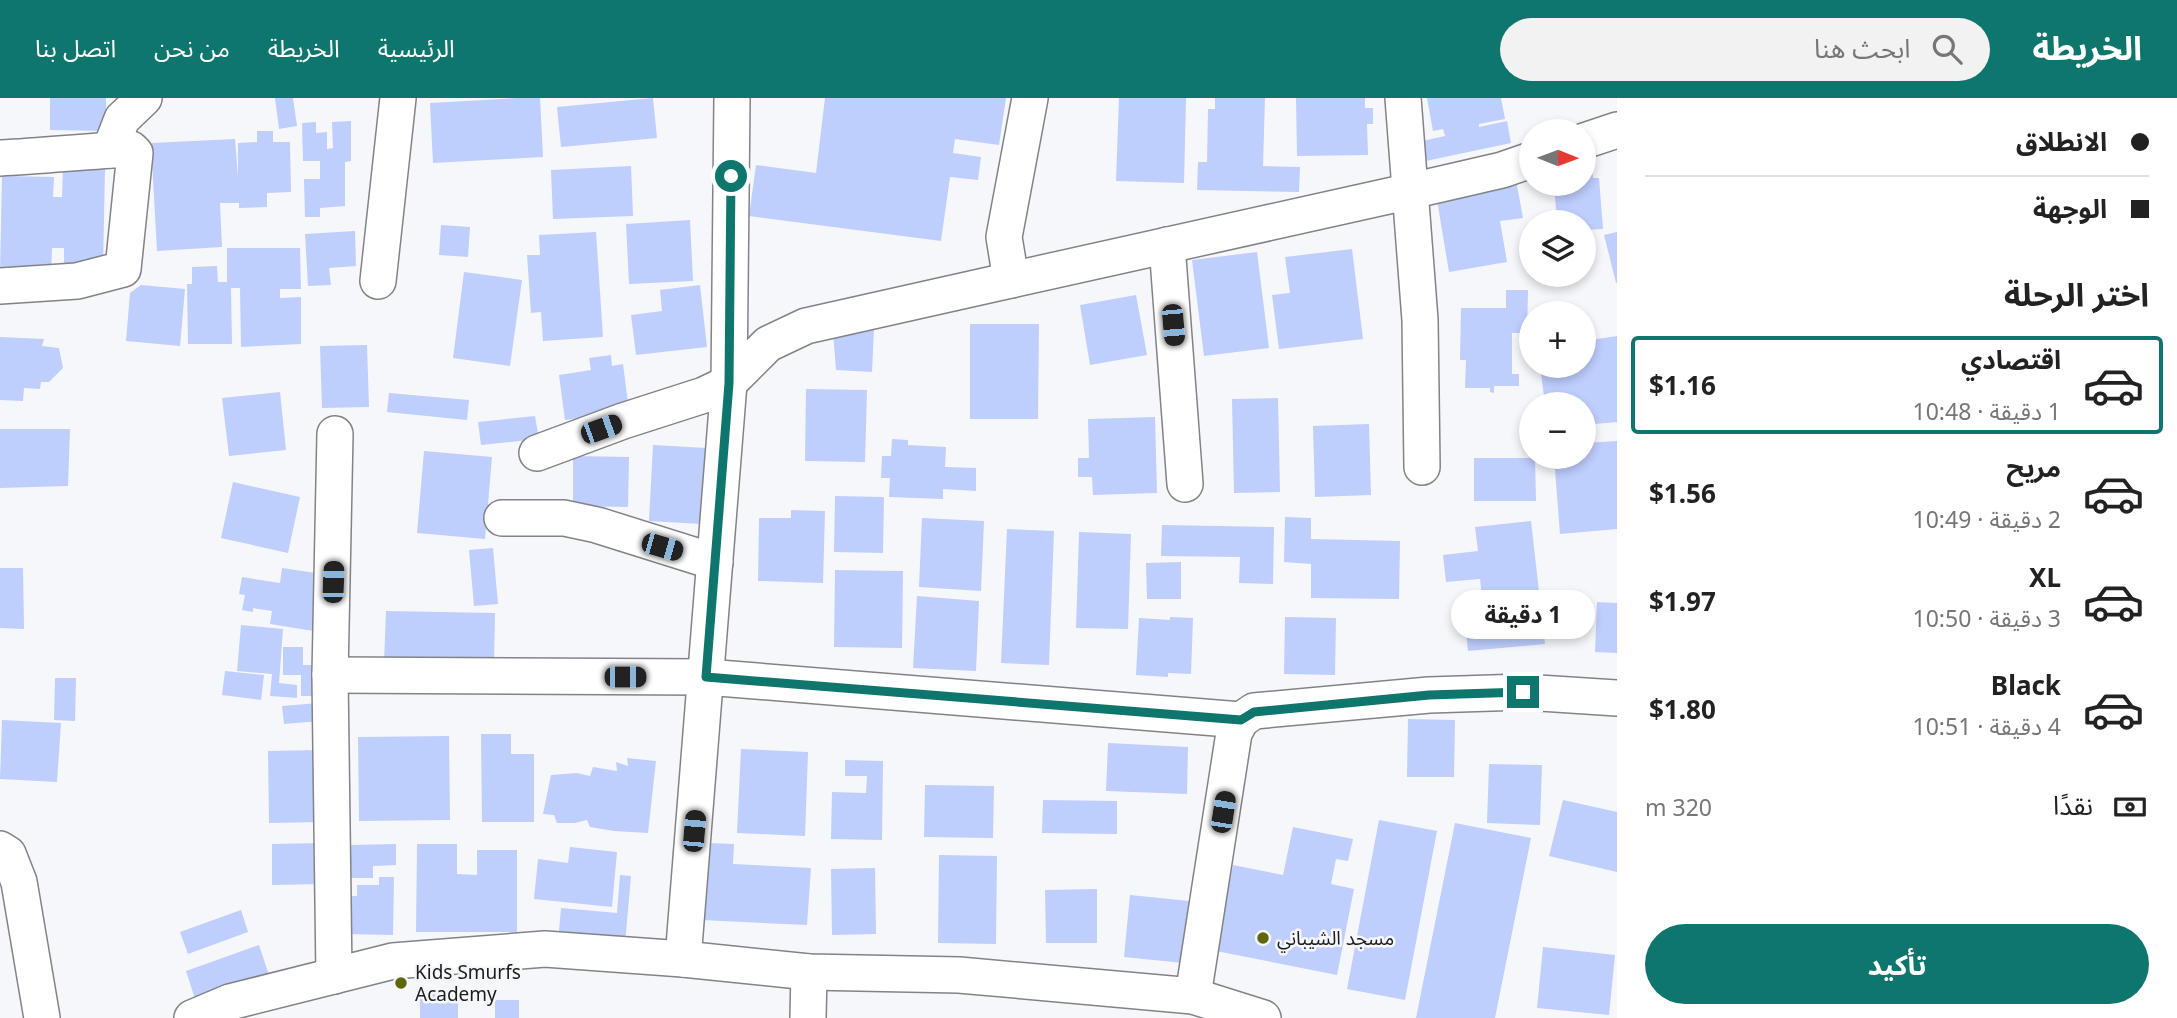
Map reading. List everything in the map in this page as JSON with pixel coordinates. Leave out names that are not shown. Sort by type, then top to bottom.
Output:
[{"type":"street","points":[[110,150],[122,119],[144,98]]},
{"type":"street","points":[[378,281],[398,98]]},
{"type":"street","points":[[683,959],[729,383],[732,98]]},
{"type":"street","points":[[1011,279],[1004,237],[1030,98]]},
{"type":"street","points":[[1403,98],[1420,320],[1422,467]]},
{"type":"street","points":[[1596,137],[1617,130]]},
{"type":"street","points":[[0,158],[131,149],[135,153],[124,270],[76,281],[0,286]]},
{"type":"street","points":[[537,453],[704,395],[729,383],[768,344],[806,326],[1411,191],[1519,164]]},
{"type":"street","points":[[1167,245],[1185,484]]},
{"type":"street","points":[[334,976],[330,676],[335,434]]},
{"type":"street","points":[[502,518],[564,517],[715,562]]},
{"type":"street","points":[[330,676],[706,677],[1241,720]]},
{"type":"street","points":[[1207,1006],[1234,733],[1241,720],[1254,712],[1429,695],[1523,692],[1617,698]]},
{"type":"street","points":[[0,849],[8,854],[19,882],[42,1018]]},
{"type":"street","points":[[192,1018],[230,1002],[393,961],[545,949],[809,972],[959,975],[1207,1006],[1263,1018]]},
{"type":"street","points":[[808,1018],[809,972]]},
{"type":"building","points":[[50,98],[106,98],[106,131],[50,130]]},
{"type":"building","points":[[275,98],[293,98],[297,126],[279,129]]},
{"type":"building","points":[[540,98],[543,157],[433,163],[430,103]]},
{"type":"building","points":[[653,98],[657,138],[561,147],[557,107]]},
{"type":"building","points":[[825,98],[1006,98],[999,145],[955,139],[953,153],[981,157],[978,180],[950,177],[941,241],[749,216],[756,165],[816,173]]},
{"type":"building","points":[[1119,98],[1186,98],[1184,183],[1116,181]]},
{"type":"building","points":[[1215,98],[1265,98],[1263,166],[1300,167],[1299,192],[1197,190],[1198,162],[1207,162],[1208,109],[1215,109]]},
{"type":"building","points":[[1296,98],[1365,98],[1365,108],[1373,108],[1373,124],[1367,124],[1368,155],[1297,156]]},
{"type":"building","points":[[1427,98],[1501,98],[1505,119],[1479,124],[1479,127],[1507,121],[1511,143],[1421,162],[1418,142],[1445,136],[1443,129],[1433,131]]},
{"type":"building","points":[[351,121],[351,161],[345,162],[345,206],[320,208],[320,217],[305,217],[304,179],[320,179],[320,161],[303,161],[302,123],[316,122],[316,133],[327,132],[327,149],[333,148],[332,122]]},
{"type":"building","points":[[257,131],[273,131],[273,142],[290,142],[291,192],[267,193],[267,207],[239,208],[239,203],[220,203],[222,247],[157,251],[151,143],[235,139],[238,177],[238,143],[257,142]]},
{"type":"building","points":[[631,166],[633,216],[553,219],[551,170]]},
{"type":"building","points":[[63,168],[105,169],[103,268],[64,267],[64,248],[52,248],[51,275],[0,273],[2,176],[54,177],[53,197],[62,197]]},
{"type":"building","points":[[1596,178],[1599,178],[1603,229],[1596,229],[1596,210],[1556,210],[1555,196],[1596,196]]},
{"type":"building","points":[[1516,180],[1522,210],[1519,210],[1519,219],[1500,221],[1507,262],[1449,272],[1436,194]]},
{"type":"building","points":[[690,220],[693,281],[629,284],[626,224]]},
{"type":"building","points":[[441,225],[470,227],[468,257],[439,255]]},
{"type":"building","points":[[355,231],[356,266],[329,268],[331,285],[308,286],[305,234]]},
{"type":"building","points":[[596,232],[603,337],[543,341],[541,312],[531,313],[527,255],[540,255],[539,235]]},
{"type":"building","points":[[1617,232],[1617,283],[1616,283],[1604,235]]},
{"type":"building","points":[[227,248],[300,248],[301,289],[280,289],[280,298],[301,297],[301,344],[241,347],[240,288],[231,288],[232,344],[188,344],[187,284],[192,284],[192,267],[217,266],[218,282],[227,282]]},
{"type":"building","points":[[1352,249],[1363,339],[1279,349],[1272,295],[1290,293],[1285,257]]},
{"type":"building","points":[[1257,252],[1269,348],[1204,356],[1192,260]]},
{"type":"building","points":[[464,272],[522,280],[510,366],[453,358]]},
{"type":"building","points":[[141,285],[185,289],[180,346],[126,341],[130,293]]},
{"type":"building","points":[[700,285],[707,347],[636,355],[631,315],[662,311],[660,290]]},
{"type":"building","points":[[1506,290],[1528,290],[1528,301],[1519,301],[1519,333],[1512,333],[1512,374],[1519,374],[1519,386],[1494,386],[1494,393],[1490,392],[1490,388],[1465,388],[1466,360],[1460,360],[1461,308],[1506,308]]},
{"type":"building","points":[[1136,295],[1147,355],[1090,365],[1080,305]]},
{"type":"building","points":[[970,324],[1039,324],[1038,419],[970,419]]},
{"type":"building","points":[[874,328],[872,372],[836,370],[833,332]]},
{"type":"building","points":[[1617,336],[1617,422],[1596,424],[1596,392],[1543,392],[1542,378],[1596,378],[1596,339]]},
{"type":"building","points":[[0,337],[44,339],[42,346],[59,348],[63,368],[49,382],[41,382],[40,389],[24,388],[23,401],[0,400]]},
{"type":"building","points":[[367,345],[369,407],[322,408],[320,346]]},
{"type":"building","points":[[611,355],[612,366],[623,364],[629,411],[565,420],[559,375],[591,370],[589,358]]},
{"type":"building","points":[[806,389],[867,390],[865,462],[805,461]]},
{"type":"building","points":[[280,392],[286,450],[229,456],[222,398]]},
{"type":"building","points":[[389,393],[469,400],[467,420],[387,412]]},
{"type":"building","points":[[1278,398],[1280,492],[1234,493],[1232,399]]},
{"type":"building","points":[[535,416],[539,439],[481,445],[478,422]]},
{"type":"building","points":[[1155,417],[1157,493],[1093,495],[1092,477],[1078,477],[1078,458],[1089,458],[1088,419]]},
{"type":"building","points":[[1369,424],[1371,495],[1315,497],[1313,426]]},
{"type":"building","points":[[0,429],[70,429],[68,486],[0,488]]},
{"type":"building","points":[[892,439],[908,440],[908,445],[946,447],[945,467],[976,468],[976,491],[943,489],[943,499],[889,497],[890,478],[881,478],[882,456],[891,456]]},
{"type":"building","points":[[1617,441],[1617,529],[1560,534],[1555,469],[1596,469],[1596,442]]},
{"type":"building","points":[[653,445],[706,448],[702,524],[649,521]]},
{"type":"building","points":[[424,451],[492,457],[485,539],[417,533]]},
{"type":"building","points":[[573,456],[629,457],[628,507],[573,506]]},
{"type":"building","points":[[1474,458],[1519,458],[1519,469],[1535,469],[1536,501],[1474,501]]},
{"type":"building","points":[[233,482],[300,497],[288,553],[221,538]]},
{"type":"building","points":[[835,496],[884,497],[883,553],[834,552]]},
{"type":"building","points":[[791,510],[825,511],[823,583],[758,581],[759,518],[791,518]]},
{"type":"building","points":[[1285,517],[1311,518],[1311,539],[1400,541],[1399,599],[1311,598],[1311,564],[1284,562]]},
{"type":"building","points":[[922,518],[984,521],[981,591],[919,587]]},
{"type":"building","points":[[1531,521],[1545,644],[1468,651],[1464,609],[1483,607],[1480,579],[1446,582],[1443,555],[1478,551],[1475,527]]},
{"type":"building","points":[[1162,525],[1274,527],[1273,584],[1239,583],[1240,557],[1161,556]]},
{"type":"building","points":[[1007,529],[1054,531],[1049,665],[1001,663]]},
{"type":"building","points":[[1079,532],[1131,534],[1128,629],[1076,628]]},
{"type":"building","points":[[493,548],[498,604],[474,606],[469,550]]},
{"type":"building","points":[[1181,562],[1181,599],[1147,599],[1146,563]]},
{"type":"building","points":[[0,568],[23,568],[24,629],[0,628]]},
{"type":"building","points":[[282,568],[329,575],[320,632],[270,624],[272,611],[253,608],[253,612],[242,610],[245,595],[239,594],[242,577],[280,583]]},
{"type":"building","points":[[835,570],[903,571],[902,648],[834,647]]},
{"type":"building","points":[[917,596],[979,601],[976,671],[913,668]]},
{"type":"building","points":[[1597,602],[1617,603],[1617,653],[1595,652]]},
{"type":"building","points":[[386,611],[495,613],[494,666],[384,663]]},
{"type":"building","points":[[1170,617],[1193,618],[1191,674],[1168,673],[1168,677],[1136,675],[1139,618],[1170,620]]},
{"type":"building","points":[[1285,617],[1336,618],[1335,675],[1284,674]]},
{"type":"building","points":[[241,625],[283,629],[279,683],[297,685],[297,698],[270,696],[272,674],[237,671]]},
{"type":"building","points":[[283,647],[303,647],[303,665],[320,665],[320,696],[301,696],[301,675],[283,675]]},
{"type":"building","points":[[225,671],[264,675],[261,700],[222,695]]},
{"type":"building","points":[[55,678],[76,678],[75,721],[54,720]]},
{"type":"building","points":[[319,703],[320,721],[284,724],[282,706]]},
{"type":"building","points":[[1408,719],[1455,720],[1454,777],[1407,777]]},
{"type":"building","points":[[2,720],[61,723],[57,782],[0,779]]},
{"type":"building","points":[[481,734],[511,734],[511,754],[534,754],[534,822],[482,822]]},
{"type":"building","points":[[449,736],[450,820],[359,821],[358,737]]},
{"type":"building","points":[[1108,743],[1188,747],[1187,794],[1106,791]]},
{"type":"building","points":[[741,749],[808,752],[805,836],[737,833]]},
{"type":"building","points":[[319,750],[321,822],[269,823],[268,751]]},
{"type":"building","points":[[627,758],[656,761],[648,833],[590,827],[587,820],[557,823],[554,815],[543,814],[551,775],[577,773],[590,776],[593,767],[617,771],[616,762],[628,766]]},
{"type":"building","points":[[845,760],[883,761],[882,840],[831,839],[832,792],[866,793],[867,776],[845,776]]},
{"type":"building","points":[[1489,764],[1542,765],[1540,825],[1487,823]]},
{"type":"building","points":[[925,785],[994,786],[993,838],[924,837]]},
{"type":"building","points":[[1043,800],[1117,801],[1117,834],[1042,833]]},
{"type":"building","points":[[1563,800],[1617,812],[1617,872],[1549,856]]},
{"type":"building","points":[[1379,820],[1437,831],[1405,1000],[1347,989]]},
{"type":"building","points":[[1455,823],[1531,838],[1495,1018],[1416,1018]]},
{"type":"building","points":[[1293,827],[1353,839],[1348,861],[1336,859],[1331,884],[1354,889],[1337,975],[1216,951],[1233,865],[1283,875]]},
{"type":"building","points":[[322,843],[323,884],[272,885],[272,844]]},
{"type":"building","points":[[705,843],[734,844],[733,864],[811,868],[807,925],[701,920]]},
{"type":"building","points":[[396,844],[396,865],[373,866],[373,878],[351,878],[351,845]]},
{"type":"building","points":[[417,844],[457,844],[457,874],[477,875],[477,850],[517,850],[517,932],[416,932]]},
{"type":"building","points":[[570,847],[617,852],[612,907],[534,899],[538,859],[568,863]]},
{"type":"building","points":[[939,855],[997,856],[996,944],[938,943]]},
{"type":"building","points":[[875,868],[876,934],[832,935],[831,869]]},
{"type":"building","points":[[620,875],[631,876],[625,944],[582,940],[578,933],[559,931],[561,908],[617,913]]},
{"type":"building","points":[[379,877],[394,877],[393,935],[344,934],[345,896],[357,896],[357,885],[379,885]]},
{"type":"building","points":[[1097,889],[1097,943],[1046,943],[1045,890]]},
{"type":"building","points":[[1130,895],[1189,901],[1183,963],[1124,957]]},
{"type":"building","points":[[241,910],[248,932],[188,954],[180,932]]},
{"type":"building","points":[[259,945],[270,978],[197,1005],[186,971]]},
{"type":"building","points":[[1543,947],[1615,955],[1609,1015],[1537,1008]]},
{"type":"building","points":[[420,994],[458,994],[458,1018],[420,1018]]},
{"type":"building","points":[[495,1000],[519,1000],[519,1018],[495,1018]]},
{"type":"place","name":"مسجد الشيباني","points":[[1263,938]]},
{"type":"place","name":"Kids Smurfs Academy","points":[[401,983]]},
{"type":"route","points":[[731,176],[729,383],[706,677],[1241,720],[1254,712],[1429,695],[1523,692]]}]
